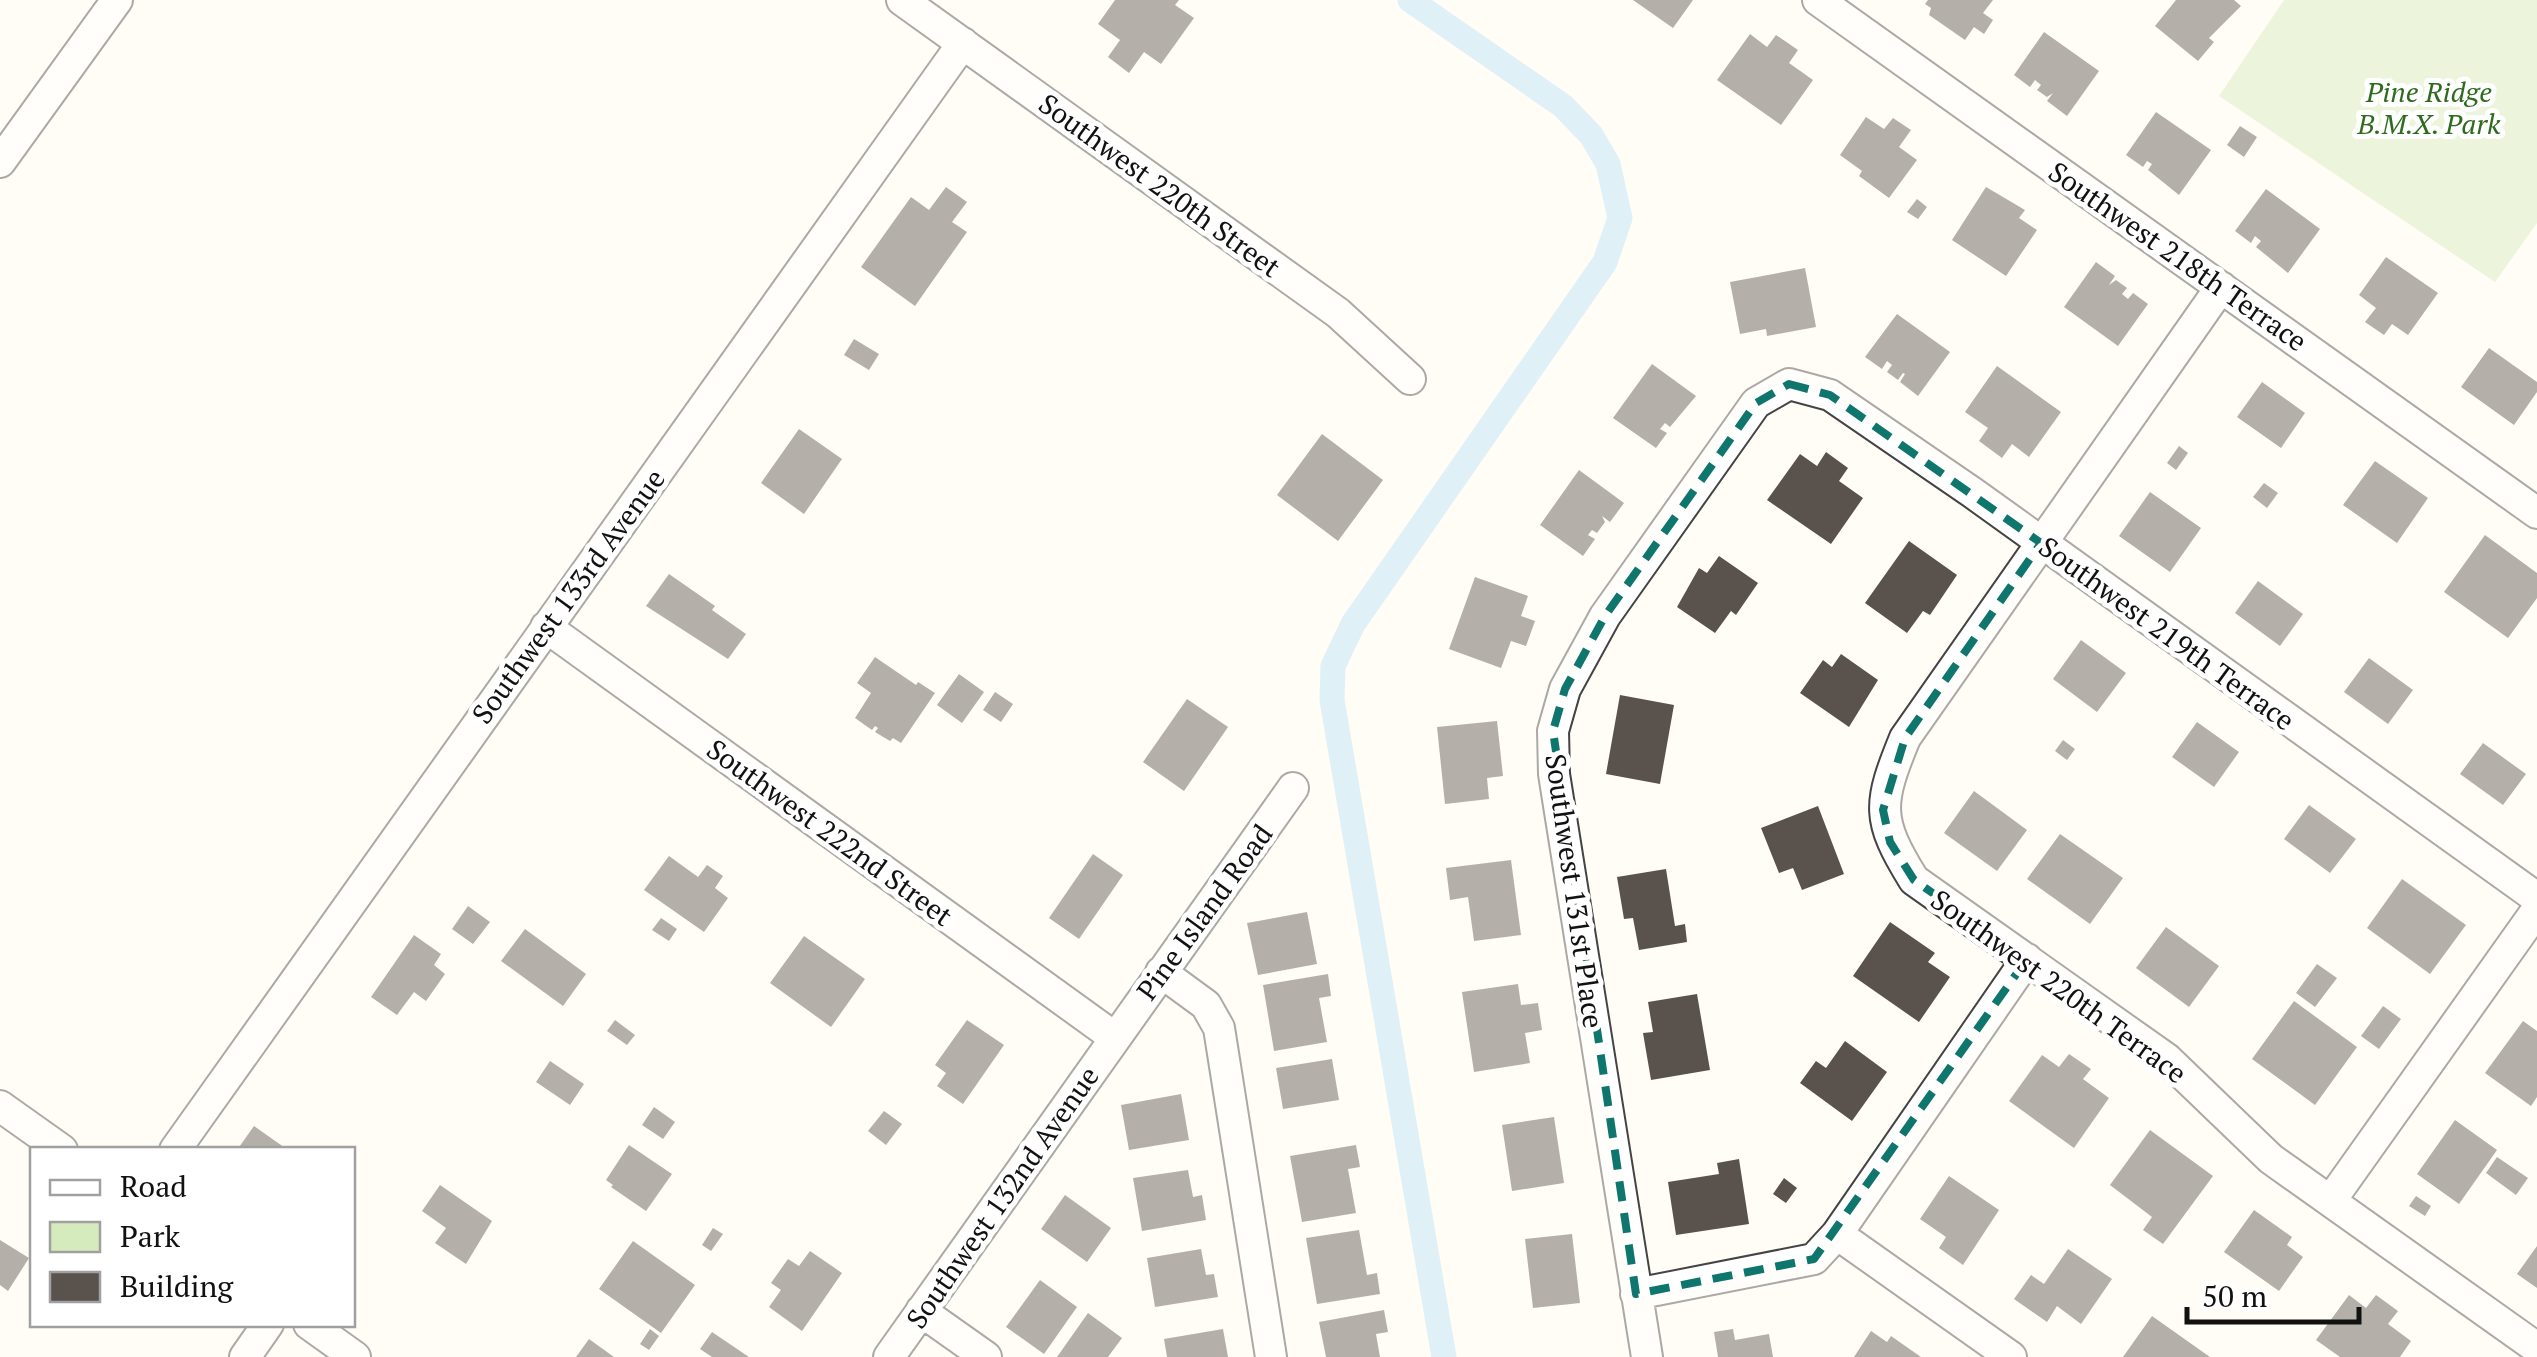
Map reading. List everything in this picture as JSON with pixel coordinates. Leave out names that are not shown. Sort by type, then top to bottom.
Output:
[{"type":"street","points":[[0,162],[116,0]]},
{"type":"street","name":"Southwest 220th Street","points":[[902,0],[1338,313],[1410,379]]},
{"type":"street","name":"Southwest 218th Terrace","points":[[1836,5],[2537,513]]},
{"type":"street","name":"Southwest 133rd Avenue","points":[[176,1147],[963,43]]},
{"type":"street","points":[[2040,543],[2221,287]]},
{"type":"street","name":"Southwest 219th Terrace","points":[[1789,384],[1830,394],[2537,898]]},
{"type":"street","name":"Southwest 131st Place","points":[[1647,1357],[1554,774],[1553,731],[1564,690],[1605,616],[1756,403],[1789,384]]},
{"type":"street","name":"Southwest 220th Terrace","points":[[2040,543],[1905,738],[1888,778],[1883,810],[1890,842],[1914,880],[2166,1059],[2272,1159],[2537,1348]]},
{"type":"street","name":"Southwest 222nd Street","points":[[546,627],[1114,1037]]},
{"type":"street","name":"Pine Island Road","points":[[1114,1037],[1293,788]]},
{"type":"street","points":[[2330,1200],[2537,910]]},
{"type":"street","points":[[1636,1294],[1814,1258],[1837,1234],[2027,959]]},
{"type":"street","points":[[1161,972],[1206,1004],[1219,1028],[1271,1357]]},
{"type":"street","name":"Southwest 132nd Avenue","points":[[889,1357],[1114,1037]]},
{"type":"street","points":[[0,1106],[58,1147]]},
{"type":"street","points":[[1837,1234],[2011,1357]]},
{"type":"street","points":[[921,1311],[986,1357]]},
{"type":"street","points":[[245,1357],[266,1327]]},
{"type":"street","points":[[313,1327],[355,1357]]},
{"type":"highlighted area","points":[[1789,384],[1830,395],[2041,543],[1905,738],[1883,810],[1890,842],[1914,880],[2027,959],[1814,1259],[1636,1294],[1553,731],[1565,689],[1605,616],[1756,403]]},
{"type":"green space","name":"Pine Ridge B.M.X. Park","points":[[2284,0],[2537,0],[2537,223],[2495,282],[2219,96]]},
{"type":"building","points":[[1115,0],[1179,0],[1175,5],[1194,18],[1161,64],[1144,52],[1129,73],[1108,57],[1120,40],[1098,24]]},
{"type":"building","points":[[1633,0],[1693,0],[1673,28]]},
{"type":"building","points":[[1928,0],[1993,0],[1983,13],[1993,20],[1984,34],[1974,27],[1965,40],[1929,15],[1931,8],[1925,4]]},
{"type":"building","points":[[2176,0],[2234,0],[2241,6],[2209,38],[2214,42],[2198,61],[2155,26]]},
{"type":"building","points":[[2044,32],[2099,71],[2067,116],[2047,101],[2053,93],[2047,97],[2037,90],[2041,85],[2035,80],[2030,87],[2014,75]]},
{"type":"building","points":[[1750,34],[1767,47],[1776,35],[1798,50],[1789,63],[1813,80],[1781,125],[1717,80]]},
{"type":"building","points":[[2156,112],[2211,150],[2179,195],[2148,170],[2152,164],[2147,161],[2143,167],[2126,155]]},
{"type":"building","points":[[1866,117],[1884,129],[1893,118],[1911,130],[1899,147],[1917,160],[1889,198],[1859,176],[1862,171],[1840,155]]},
{"type":"building","points":[[2240,126],[2257,137],[2244,157],[2227,145]]},
{"type":"building","points":[[946,187],[967,202],[952,222],[967,232],[915,306],[861,267],[911,197],[929,210]]},
{"type":"building","points":[[1986,187],[2025,210],[2019,218],[2037,230],[2006,276],[1952,240]]},
{"type":"building","points":[[2266,189],[2320,229],[2288,273],[2256,247],[2261,241],[2255,236],[2251,243],[2235,231]]},
{"type":"building","points":[[1917,199],[1927,207],[1918,219],[1907,212]]},
{"type":"building","points":[[2386,257],[2438,293],[2408,335],[2392,324],[2384,335],[2365,322],[2376,308],[2359,295]]},
{"type":"building","points":[[2096,262],[2115,276],[2109,285],[2116,280],[2127,288],[2122,294],[2128,299],[2133,293],[2148,304],[2118,346],[2064,307]]},
{"type":"building","points":[[1805,268],[1816,327],[1767,336],[1766,329],[1740,334],[1730,282]]},
{"type":"building","points":[[1897,314],[1950,352],[1918,396],[1900,382],[1905,374],[1898,380],[1887,372],[1892,365],[1887,361],[1882,369],[1865,357]]},
{"type":"building","points":[[854,339],[879,354],[869,370],[844,355]]},
{"type":"building","points":[[2489,348],[2537,382],[2537,392],[2514,425],[2461,387]]},
{"type":"building","points":[[1652,364],[1696,396],[1670,427],[1665,423],[1660,429],[1667,433],[1656,448],[1613,418]]},
{"type":"building","points":[[1997,366],[2061,412],[2029,457],[2012,444],[2002,458],[1979,441],[1988,428],[1965,412]]},
{"type":"building","points":[[2262,382],[2305,413],[2281,448],[2237,417]]},
{"type":"building","points":[[799,429],[842,459],[804,514],[761,483]]},
{"type":"building","points":[[1322,434],[1383,480],[1338,541],[1277,495]]},
{"type":"building","points":[[2179,446],[2188,453],[2176,470],[2167,463]]},
{"type":"building","points":[[1826,452],[1848,468],[1839,481],[1863,498],[1831,544],[1767,500],[1800,454],[1817,466]]},
{"type":"building","points":[[2375,461],[2428,498],[2397,543],[2343,505]]},
{"type":"building","points":[[1579,470],[1624,503],[1610,522],[1602,516],[1605,522],[1597,533],[1592,530],[1588,535],[1595,539],[1583,556],[1540,525]]},
{"type":"building","points":[[2264,483],[2278,493],[2267,508],[2253,497]]},
{"type":"building","points":[[2150,492],[2201,528],[2170,572],[2119,536]]},
{"type":"building","points":[[2485,535],[2537,573],[2537,598],[2508,638],[2444,592]]},
{"type":"building","points":[[1909,541],[1957,575],[1930,615],[1923,611],[1907,633],[1865,603]]},
{"type":"building","points":[[1719,556],[1758,583],[1736,615],[1731,611],[1715,633],[1677,607],[1699,568],[1707,573]]},
{"type":"building","points":[[669,574],[715,606],[712,610],[746,634],[728,659],[646,606]]},
{"type":"building","points":[[1475,577],[1528,596],[1521,616],[1535,621],[1526,646],[1511,641],[1501,668],[1449,649]]},
{"type":"building","points":[[2258,581],[2303,614],[2280,646],[2235,613]]},
{"type":"building","points":[[2081,640],[2126,673],[2097,712],[2053,679]]},
{"type":"building","points":[[1841,654],[1878,680],[1849,727],[1800,693],[1823,660],[1832,667]]},
{"type":"building","points":[[875,657],[935,693],[901,743],[893,738],[890,741],[875,732],[875,726],[872,730],[855,718],[871,693],[857,683]]},
{"type":"building","points":[[2369,658],[2413,690],[2388,724],[2344,692]]},
{"type":"building","points":[[959,674],[984,692],[962,723],[937,705]]},
{"type":"building","points":[[995,692],[1013,704],[1001,722],[983,710]]},
{"type":"building","points":[[1620,695],[1674,705],[1660,784],[1606,774]]},
{"type":"building","points":[[1187,699],[1228,727],[1184,791],[1143,762]]},
{"type":"building","points":[[1497,721],[1503,776],[1487,778],[1489,799],[1445,804],[1437,727]]},
{"type":"building","points":[[2197,722],[2239,752],[2214,787],[2172,757]]},
{"type":"building","points":[[2063,740],[2075,749],[2067,760],[2055,751]]},
{"type":"building","points":[[2483,743],[2526,774],[2503,805],[2460,774]]},
{"type":"building","points":[[1974,791],[2027,830],[1997,871],[1944,833]]},
{"type":"building","points":[[2309,805],[2356,839],[2330,873],[2284,839]]},
{"type":"building","points":[[1818,806],[1844,874],[1802,890],[1793,868],[1779,873],[1761,828]]},
{"type":"building","points":[[2060,834],[2123,878],[2090,924],[2027,879]]},
{"type":"building","points":[[1093,854],[1123,875],[1079,939],[1049,918]]},
{"type":"building","points":[[669,856],[698,877],[707,865],[723,876],[715,888],[728,898],[704,932],[644,890]]},
{"type":"building","points":[[1511,860],[1521,935],[1474,941],[1468,897],[1450,900],[1446,868]]},
{"type":"building","points":[[1666,869],[1675,926],[1685,924],[1687,942],[1639,950],[1633,918],[1624,919],[1617,877]]},
{"type":"building","points":[[2402,879],[2466,925],[2430,974],[2367,928]]},
{"type":"building","points":[[468,906],[490,922],[473,944],[452,929]]},
{"type":"building","points":[[1307,912],[1317,964],[1258,975],[1247,923]]},
{"type":"building","points":[[661,918],[677,929],[669,941],[652,930]]},
{"type":"building","points":[[1890,922],[1935,953],[1928,962],[1950,977],[1919,1022],[1853,976]]},
{"type":"building","points":[[2166,927],[2219,966],[2189,1007],[2136,968]]},
{"type":"building","points":[[525,929],[586,974],[563,1006],[501,961]]},
{"type":"building","points":[[414,935],[441,954],[434,965],[445,974],[426,1001],[414,992],[397,1015],[371,997]]},
{"type":"building","points":[[804,936],[865,979],[831,1027],[770,983]]},
{"type":"building","points":[[2317,964],[2337,978],[2315,1007],[2296,993]]},
{"type":"building","points":[[1328,974],[1331,996],[1319,998],[1327,1042],[1274,1051],[1263,985]]},
{"type":"building","points":[[1518,984],[1521,1005],[1538,1003],[1542,1030],[1525,1033],[1530,1063],[1474,1072],[1462,992]]},
{"type":"building","points":[[1697,994],[1710,1070],[1651,1080],[1643,1033],[1653,1032],[1648,1002]]},
{"type":"building","points":[[2294,1001],[2357,1047],[2315,1105],[2252,1059]]},
{"type":"building","points":[[2383,1006],[2401,1019],[2379,1049],[2361,1036]]},
{"type":"building","points":[[615,1020],[635,1035],[627,1045],[607,1031]]},
{"type":"building","points":[[967,1020],[1004,1045],[963,1104],[937,1086],[946,1073],[935,1065]]},
{"type":"building","points":[[2523,1021],[2537,1031],[2537,1097],[2531,1106],[2485,1073]]},
{"type":"building","points":[[1845,1041],[1887,1072],[1852,1121],[1800,1083],[1816,1061],[1826,1068]]},
{"type":"building","points":[[2069,1054],[2091,1069],[2083,1079],[2109,1098],[2074,1148],[2009,1101],[2042,1055],[2059,1067]]},
{"type":"building","points":[[1332,1059],[1339,1100],[1283,1109],[1276,1068]]},
{"type":"building","points":[[550,1061],[584,1084],[570,1105],[536,1082]]},
{"type":"building","points":[[1181,1094],[1189,1140],[1129,1150],[1121,1105]]},
{"type":"building","points":[[654,1107],[675,1122],[663,1139],[642,1125]]},
{"type":"building","points":[[884,1111],[902,1124],[886,1145],[868,1131]]},
{"type":"building","points":[[1554,1117],[1564,1183],[1512,1191],[1502,1125]]},
{"type":"building","points":[[2455,1120],[2497,1150],[2459,1204],[2417,1174]]},
{"type":"building","points":[[254,1126],[284,1147],[239,1147]]},
{"type":"building","points":[[2150,1130],[2213,1176],[2163,1244],[2143,1230],[2152,1217],[2110,1185]]},
{"type":"building","points":[[629,1145],[672,1174],[646,1211],[606,1180]]},
{"type":"building","points":[[1356,1145],[1360,1167],[1348,1169],[1356,1213],[1302,1222],[1290,1156]]},
{"type":"building","points":[[2497,1157],[2528,1178],[2516,1195],[2486,1173]]},
{"type":"building","points":[[1739,1159],[1749,1224],[1676,1235],[1668,1182],[1719,1174],[1717,1163]]},
{"type":"building","points":[[1188,1170],[1193,1197],[1202,1195],[1206,1220],[1142,1231],[1133,1178]]},
{"type":"building","points":[[1949,1176],[1999,1210],[1963,1265],[1939,1248],[1946,1237],[1920,1219]]},
{"type":"building","points":[[1784,1178],[1797,1188],[1786,1203],[1773,1194]]},
{"type":"building","points":[[440,1185],[492,1221],[466,1264],[435,1243],[446,1228],[422,1211]]},
{"type":"building","points":[[1065,1195],[1111,1228],[1087,1262],[1041,1229]]},
{"type":"building","points":[[2416,1196],[2431,1206],[2425,1216],[2409,1206]]},
{"type":"building","points":[[2254,1210],[2292,1237],[2287,1245],[2303,1257],[2279,1291],[2224,1252]]},
{"type":"building","points":[[713,1228],[723,1234],[711,1251],[702,1245]]},
{"type":"building","points":[[1359,1230],[1367,1275],[1377,1273],[1380,1294],[1317,1304],[1306,1238]]},
{"type":"building","points":[[1572,1234],[1580,1303],[1533,1308],[1525,1239]]},
{"type":"building","points":[[0,1240],[29,1258],[8,1291],[0,1285]]},
{"type":"building","points":[[633,1241],[695,1285],[661,1333],[599,1289]]},
{"type":"building","points":[[2537,1246],[2537,1288],[2517,1274]]},
{"type":"building","points":[[1201,1249],[1206,1275],[1214,1274],[1218,1297],[1155,1307],[1147,1258]]},
{"type":"building","points":[[2068,1249],[2112,1279],[2081,1324],[2057,1306],[2047,1322],[2014,1299],[2031,1275],[2044,1284]]},
{"type":"building","points":[[810,1251],[842,1273],[802,1331],[769,1307],[781,1290],[771,1283],[788,1259],[799,1266]]},
{"type":"building","points":[[1040,1280],[1077,1307],[1044,1354],[1006,1327]]},
{"type":"building","points":[[2349,1295],[2366,1308],[2376,1295],[2398,1311],[2388,1324],[2411,1341],[2400,1357],[2340,1357],[2316,1340]]},
{"type":"building","points":[[1384,1310],[1388,1332],[1376,1334],[1380,1357],[1326,1357],[1319,1322]]},
{"type":"building","points":[[1088,1313],[1122,1338],[1108,1357],[1057,1357]]},
{"type":"building","points":[[2152,1316],[2210,1357],[2123,1357]]},
{"type":"building","points":[[650,1329],[659,1336],[649,1350],[640,1344]]},
{"type":"building","points":[[1223,1329],[1228,1357],[1167,1357],[1164,1339]]},
{"type":"building","points":[[1733,1329],[1735,1340],[1769,1334],[1773,1357],[1718,1357],[1714,1332]]},
{"type":"building","points":[[1871,1331],[1887,1342],[1891,1336],[1921,1357],[1854,1357]]},
{"type":"building","points":[[712,1332],[749,1357],[712,1357],[700,1349]]},
{"type":"building","points":[[589,1339],[614,1357],[576,1357]]},
{"type":"waterway","points":[[1410,0],[1563,106],[1591,135],[1608,164],[1620,218],[1605,262],[1353,624],[1333,666],[1332,700],[1444,1357]]}]
